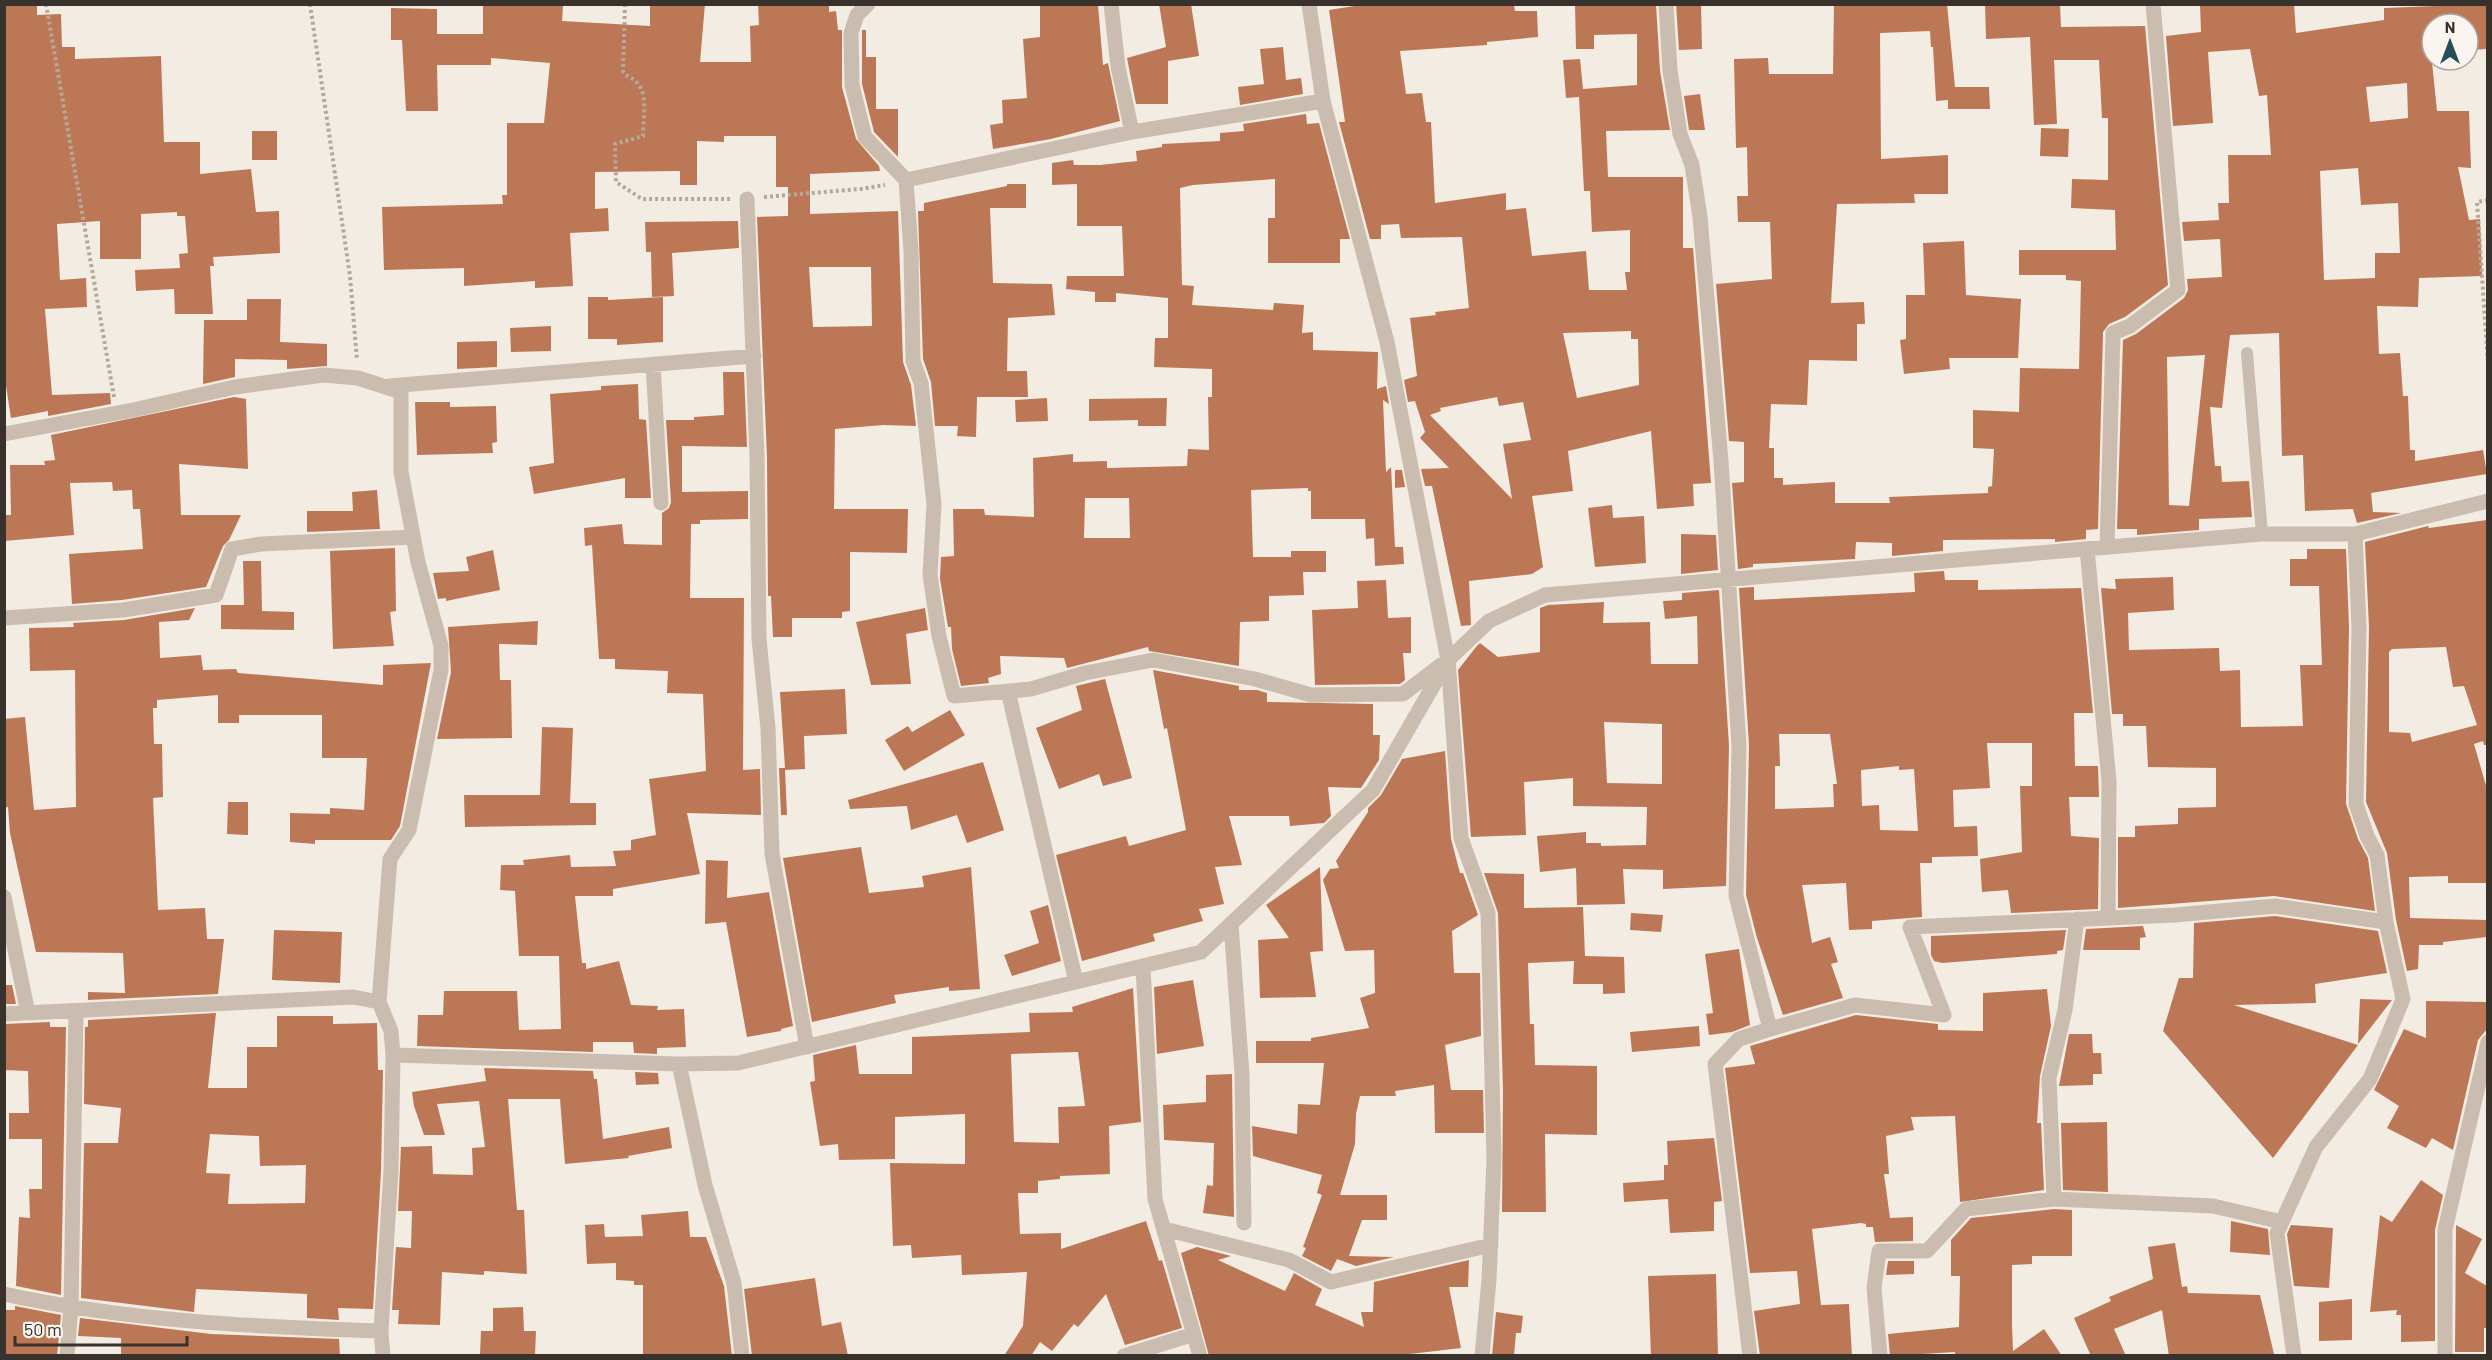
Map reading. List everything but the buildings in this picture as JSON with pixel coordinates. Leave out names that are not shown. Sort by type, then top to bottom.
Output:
[{"type":"street","points":[[868,4],[857,15],[851,33],[852,85],[865,137],[906,180],[911,250],[913,361],[921,383],[934,504],[930,575],[939,636],[954,696],[1031,689],[1085,673],[1154,660],[1255,679],[1311,695],[1403,694],[1448,660],[1489,621],[1545,595],[2262,534],[2355,534],[2487,501]]},
{"type":"street","points":[[1111,4],[1118,67],[1132,132]]},
{"type":"street","points":[[1309,4],[1323,101],[1387,342],[1448,660],[1461,838],[1488,913],[1494,1159],[1491,1245],[1482,1356]]},
{"type":"street","points":[[1666,4],[1670,70],[1680,134],[1692,165],[1700,217],[1721,461],[1739,746],[1736,896],[1770,1029]]},
{"type":"street","points":[[2107,547],[2113,333],[2130,326],[2178,290],[2153,4]]},
{"type":"street","points":[[906,180],[1132,132],[1323,101]]},
{"type":"street","points":[[747,199],[754,356],[759,639],[768,728],[772,854],[807,1047]]},
{"type":"street","points":[[386,387],[754,356]]},
{"type":"street","points":[[653,364],[661,503]]},
{"type":"street","points":[[4,434],[116,413],[234,387],[323,375],[358,378],[401,392],[401,472],[413,537],[441,646],[441,670],[409,830],[390,859],[379,1002],[392,1031],[393,1054],[391,1171],[381,1331],[383,1356]]},
{"type":"street","points":[[2294,1356],[2277,1233],[2316,1147],[2370,1079],[2403,999],[2386,922],[2377,855],[2367,836],[2356,804],[2359,627],[2355,534]]},
{"type":"street","points":[[4,618],[123,610],[216,595],[232,549],[261,544],[413,537]]},
{"type":"street","points":[[2088,549],[2109,781],[2108,918]]},
{"type":"street","points":[[393,1054],[679,1064],[738,1063],[1201,952],[1373,790],[1448,660]]},
{"type":"street","points":[[1008,691],[1076,982]]},
{"type":"street","points":[[4,897],[28,1013]]},
{"type":"street","points":[[1750,1356],[1715,1065],[1739,1039],[1854,1005],[1944,1015],[1910,927],[2077,920],[2275,906],[2386,922]]},
{"type":"street","points":[[2054,1199],[2049,1078],[2065,1010],[2077,920]]},
{"type":"street","points":[[1231,924],[1242,1074],[1244,1223]]},
{"type":"street","points":[[1143,966],[1155,1199],[1200,1356]]},
{"type":"street","points":[[4,1014],[353,997],[379,1002]]},
{"type":"street","points":[[68,1356],[71,1306],[76,1011]]},
{"type":"street","points":[[2445,1356],[2445,1230],[2487,1042]]},
{"type":"street","points":[[679,1064],[705,1185],[734,1283],[742,1356]]},
{"type":"street","points":[[1880,1356],[1874,1288],[1880,1251],[1927,1251],[1966,1209],[2054,1199],[2213,1206],[2282,1222]]},
{"type":"street","points":[[1164,1229],[1289,1260],[1331,1282],[1491,1245]]},
{"type":"street","points":[[4,1294],[71,1306],[206,1321],[381,1331]]},
{"type":"street","points":[[1124,1356],[1194,1334]]},
{"type":"lane","points":[[2247,353],[2262,534]]},
{"type":"path","points":[[46,4],[116,413]]},
{"type":"path","points":[[310,4],[350,276],[358,378]]},
{"type":"path","points":[[625,4],[623,72],[637,82],[643,92],[643,136],[615,144],[616,182],[642,199],[747,199],[861,189],[906,180]]},
{"type":"path","points":[[2487,200],[2477,202],[2487,364]]}]
